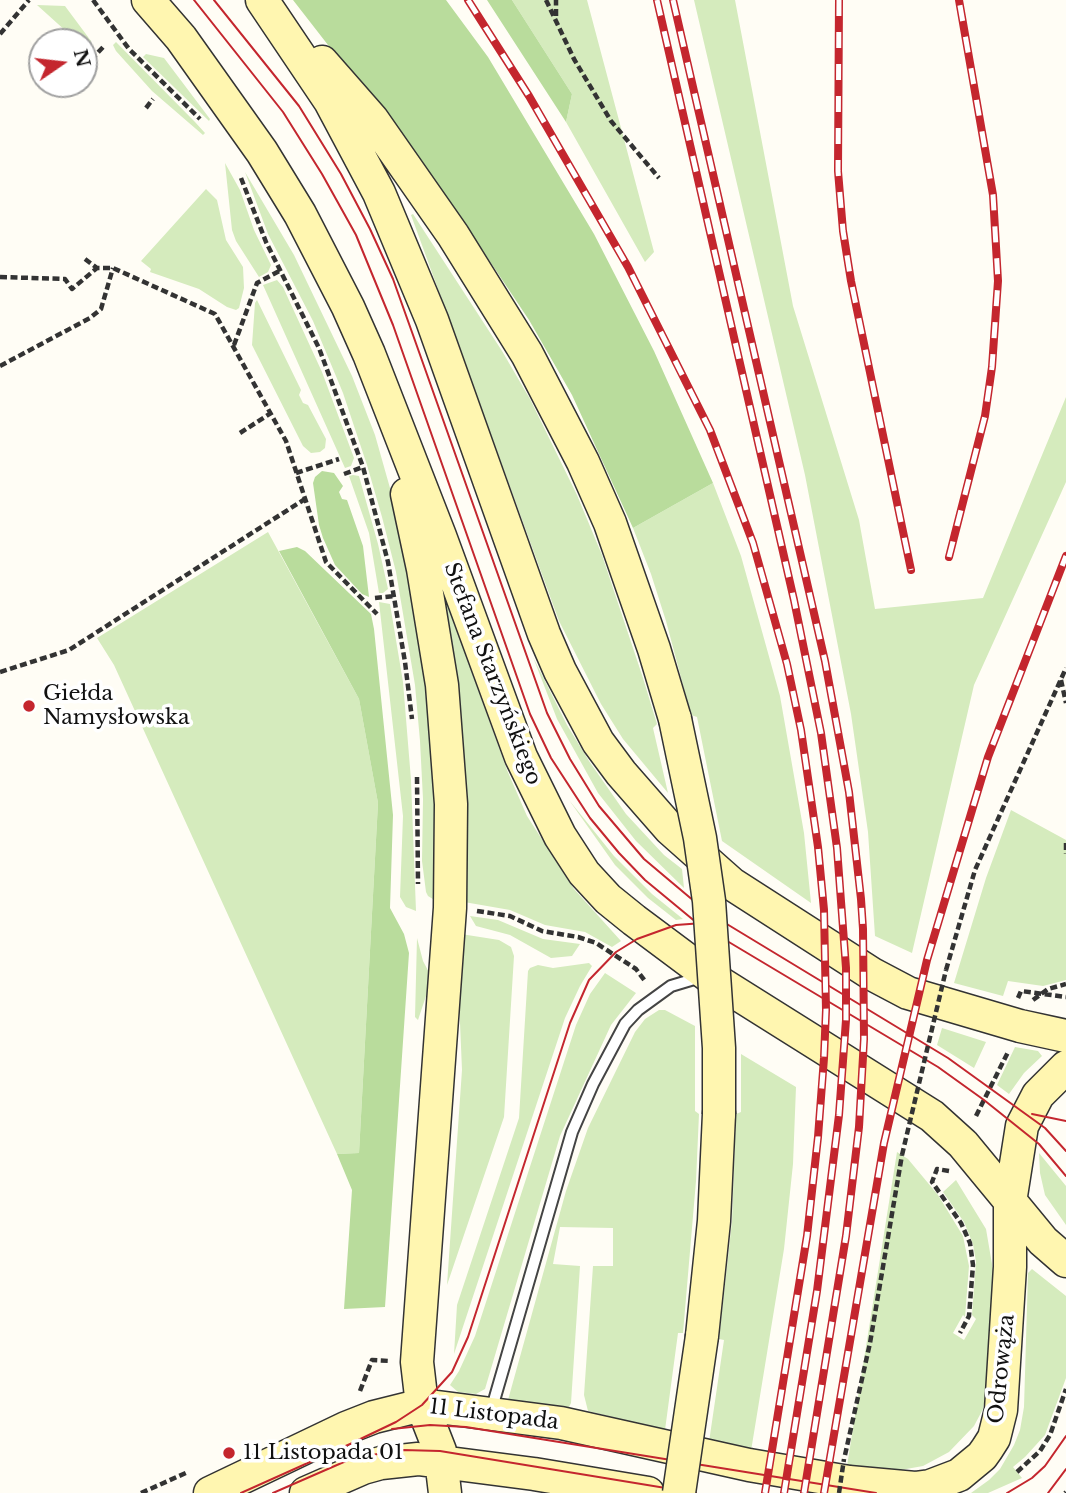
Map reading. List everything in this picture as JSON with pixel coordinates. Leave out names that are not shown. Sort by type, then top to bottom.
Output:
[{"type":"main road","name":"Stefana Starzyńskiego","points":[[148,0],[181,38],[262,152],[300,215],[348,307],[388,400],[521,757],[560,836],[584,873],[608,899],[709,976],[932,1116],[963,1144],[1043,1241],[1066,1261]]},
{"type":"main road","points":[[263,0],[372,119],[453,235],[527,354],[583,462],[610,523],[654,649],[675,719],[697,825],[709,901],[719,1048],[714,1221],[702,1336],[679,1493]]},
{"type":"main road","points":[[263,0],[330,101],[379,193],[432,320],[554,659],[579,710],[621,773],[670,829],[732,884],[872,974],[908,993],[1020,1026],[1066,1036]]},
{"type":"main road","points":[[388,400],[434,630],[444,707],[451,804],[450,908],[417,1362],[422,1405],[442,1461],[445,1493]]},
{"type":"main road","name":"Odrowąża","points":[[749,1465],[849,1482],[915,1488],[930,1486],[959,1475],[982,1457],[996,1431],[1003,1395],[1010,1267],[1010,1202],[1017,1144],[1027,1112],[1038,1094],[1066,1067]]},
{"type":"main road","name":"11 Listopada","points":[[210,1493],[346,1427],[422,1405],[576,1426],[749,1465]]},
{"type":"main road","points":[[306,1493],[363,1468],[418,1459],[648,1493]]},
{"type":"lane","points":[[491,1414],[572,1132],[605,1060],[625,1024],[659,993],[684,981],[709,976]]},
{"type":"path","points":[[0,34],[29,0]]},
{"type":"path","points":[[93,0],[129,48],[204,124]]},
{"type":"path","points":[[546,0],[574,59],[611,121],[659,178]]},
{"type":"path","points":[[556,0],[556,20]]},
{"type":"path","points":[[98,52],[104,46]]},
{"type":"path","points":[[146,108],[153,99]]},
{"type":"path","points":[[239,175],[266,242],[318,348],[363,467],[394,596],[413,730]]},
{"type":"path","points":[[85,259],[97,268],[113,268],[215,314],[286,441],[326,562],[377,614]]},
{"type":"path","points":[[0,277],[65,279],[72,289],[97,268]]},
{"type":"path","points":[[0,366],[90,318],[101,309],[113,268]]},
{"type":"path","points":[[233,346],[257,283],[281,270]]},
{"type":"path","points":[[240,433],[271,414]]},
{"type":"path","points":[[296,473],[338,459]]},
{"type":"path","points":[[344,474],[363,467]]},
{"type":"path","points":[[0,672],[69,650],[305,499]]},
{"type":"path","points":[[375,598],[394,596]]},
{"type":"path","points":[[839,1493],[870,1343],[902,1155],[946,970],[975,870],[1066,668]]},
{"type":"path","points":[[1061,679],[1066,703]]},
{"type":"path","points":[[417,772],[416,867],[419,893]]},
{"type":"path","points":[[1066,843],[1066,854]]},
{"type":"path","points":[[472,910],[510,916],[542,931],[596,943],[636,969],[649,986]]},
{"type":"path","points":[[1030,1005],[1040,993],[1066,984]]},
{"type":"path","points":[[1016,1002],[1021,991],[1066,998]]},
{"type":"path","points":[[981,1107],[1011,1045]]},
{"type":"path","points":[[937,1169],[932,1182],[961,1223],[970,1243],[969,1316],[960,1333]]},
{"type":"path","points":[[1017,1472],[1040,1451],[1050,1435],[1066,1389]]},
{"type":"green space","points":[[293,0],[446,0],[488,57],[594,234],[654,351],[713,483],[633,528],[572,395],[529,320],[433,180]]},
{"type":"green space","points":[[487,0],[512,0],[572,94],[566,122]]},
{"type":"green space","points":[[512,0],[587,0],[654,252],[645,262],[566,122],[572,94]]},
{"type":"green space","points":[[694,0],[735,0],[793,306],[859,520],[875,609],[983,598],[1066,397],[1066,482],[974,685],[912,953],[875,936],[868,832],[851,714],[805,475]]},
{"type":"green space","points":[[37,5],[65,6],[81,28],[62,28]]},
{"type":"green space","points":[[116,42],[195,122],[205,133],[203,135],[152,91],[116,51],[113,45]]},
{"type":"green space","points":[[146,54],[164,58],[209,121],[143,57]]},
{"type":"green space","points":[[225,163],[240,190],[254,230],[271,265],[268,272],[259,277],[232,230]]},
{"type":"green space","points":[[245,172],[294,255],[352,376],[375,435],[403,534],[437,745],[436,901],[426,892],[422,861],[423,799],[415,685],[396,572],[382,517],[343,393],[313,321],[268,234]]},
{"type":"green space","points":[[206,189],[217,200],[226,240],[243,267],[244,288],[239,308],[236,310],[199,289],[150,272],[151,269],[141,261]]},
{"type":"green space","points":[[413,214],[502,351],[530,399],[577,495],[602,555],[643,678],[657,724],[653,728],[668,793],[623,739],[601,704],[559,621],[411,215]]},
{"type":"green space","points":[[277,280],[283,287],[322,372],[354,458],[351,466],[345,468],[263,285]]},
{"type":"green space","points":[[257,300],[301,390],[299,395],[303,403],[308,405],[326,439],[325,448],[320,452],[311,453],[303,446],[252,345]]},
{"type":"green space","points":[[322,471],[334,473],[343,486],[339,492],[342,499],[347,500],[363,546],[369,597],[362,594],[335,565],[323,538],[313,483]]},
{"type":"green space","points":[[349,476],[359,476],[378,544],[388,589],[383,593],[379,593],[369,533]]},
{"type":"green space","points":[[713,483],[741,556],[780,696],[804,833],[811,903],[722,841],[697,717],[691,715],[666,621],[633,528]]},
{"type":"green space","points":[[268,532],[359,699],[378,803],[359,1153],[337,1154],[114,665],[97,638]]},
{"type":"green space","points":[[297,547],[305,551],[371,614],[374,629],[393,815],[390,908],[404,934],[409,953],[385,1307],[344,1309],[352,1190],[337,1154],[359,1153],[378,803],[359,699],[279,551]]},
{"type":"green space","points":[[444,595],[507,770],[527,816],[574,889],[621,941],[612,947],[585,932],[545,925],[510,910],[464,902],[464,772],[460,716]]},
{"type":"green space","points":[[379,602],[390,604],[403,682],[411,780],[416,911],[406,907],[400,897],[403,816]]},
{"type":"green space","points":[[533,657],[567,725],[589,761],[626,814],[664,855],[682,869],[684,888],[636,841],[598,793],[557,719]]},
{"type":"green space","points":[[569,800],[614,856],[652,894],[683,919],[676,920],[648,898],[615,865]]},
{"type":"green space","points":[[1011,810],[1066,840],[1066,980],[1043,986],[1008,981],[1003,996],[954,983],[986,878]]},
{"type":"green space","points":[[470,916],[498,920],[543,939],[580,944],[572,956],[551,958],[510,935],[476,926]]},
{"type":"green space","points":[[461,934],[499,940],[511,947],[514,956],[504,1117],[447,1285],[462,1070],[458,976]]},
{"type":"green space","points":[[417,938],[423,961],[432,978],[418,1020],[415,1017]]},
{"type":"green space","points":[[589,963],[592,966],[565,1018],[454,1354],[457,1305],[519,1118],[528,971],[538,965],[553,968]]},
{"type":"green space","points":[[605,973],[636,993],[611,1025],[560,1136],[485,1389],[476,1394],[458,1392],[450,1385],[475,1336],[576,1025],[590,994]]},
{"type":"green space","points":[[659,1010],[665,1010],[695,1026],[695,1111],[699,1114],[683,1333],[678,1333],[665,1430],[588,1411],[584,1395],[593,1266],[613,1266],[613,1228],[560,1227],[553,1264],[580,1266],[569,1407],[508,1400],[566,1191],[588,1128],[635,1032],[645,1019]]},
{"type":"green space","points":[[942,1028],[986,1042],[974,1068],[937,1045]]},
{"type":"green space","points":[[1015,1047],[1038,1051],[1042,1056],[1024,1073],[1009,1094],[997,1085]]},
{"type":"green space","points":[[741,1054],[796,1087],[793,1164],[784,1249],[751,1451],[709,1442],[724,1340],[719,1339],[732,1221],[736,1114],[741,1112]]},
{"type":"green space","points":[[897,1152],[908,1159],[938,1195],[963,1236],[969,1266],[965,1317],[963,1315],[953,1333],[964,1340],[976,1319],[972,1315],[976,1262],[973,1244],[964,1222],[943,1192],[956,1180],[986,1229],[993,1270],[989,1376],[983,1409],[974,1426],[949,1452],[923,1466],[895,1471],[847,1466]]},
{"type":"green space","points":[[1039,1153],[1066,1186],[1066,1225],[1045,1195]]},
{"type":"green space","points":[[1032,1269],[1066,1296],[1066,1378],[1045,1435],[1013,1467],[1022,1478],[988,1493],[971,1493],[1000,1469],[1020,1430],[1024,1407],[1028,1273]]},
{"type":"tram line","points":[[194,0],[283,112],[356,235],[393,325],[530,714],[551,758],[590,818],[645,880],[697,923],[938,1067],[1039,1144],[1066,1176]]},
{"type":"tram line","points":[[214,0],[299,106],[341,174],[370,229],[393,279],[547,713],[570,759],[599,806],[644,859],[707,912],[948,1058],[1045,1128],[1066,1151]]},
{"type":"tram line","points":[[352,1443],[396,1422],[422,1405],[452,1372],[468,1337],[570,1023],[589,980],[616,952],[637,939],[676,925],[703,923]]},
{"type":"tram line","points":[[1032,1114],[1066,1121]]},
{"type":"tram line","points":[[392,1429],[430,1425],[466,1427],[876,1493]]},
{"type":"tram line","points":[[1007,1493],[1032,1478],[1045,1466],[1066,1436]]},
{"type":"tram line","points":[[241,1493],[359,1440]]},
{"type":"tram line","points":[[273,1493],[353,1458],[403,1450],[440,1451],[696,1493]]},
{"type":"tram line","points":[[1048,1493],[1066,1469]]},
{"type":"railway","points":[[468,0],[529,96],[628,267],[710,430],[753,543],[787,664],[801,730],[824,910],[824,1058],[807,1236],[765,1493]]},
{"type":"railway","points":[[657,0],[794,600],[821,733],[837,848],[846,968],[846,1020],[839,1115],[817,1291],[784,1493]]},
{"type":"railway","points":[[673,0],[825,661],[849,792],[861,899],[864,1039],[859,1127],[846,1236],[804,1493]]},
{"type":"railway","points":[[839,0],[838,171],[843,231],[911,570]]},
{"type":"railway","points":[[949,557],[985,416],[992,367],[998,281],[993,195],[959,0]]},
{"type":"railway","points":[[824,1493],[884,1143],[927,960],[988,757],[1066,556]]},
{"type":"place","name":"Giełda Namysłowska","points":[[29,706]]},
{"type":"place","name":"11 Listopada 01","points":[[229,1453]]}]
